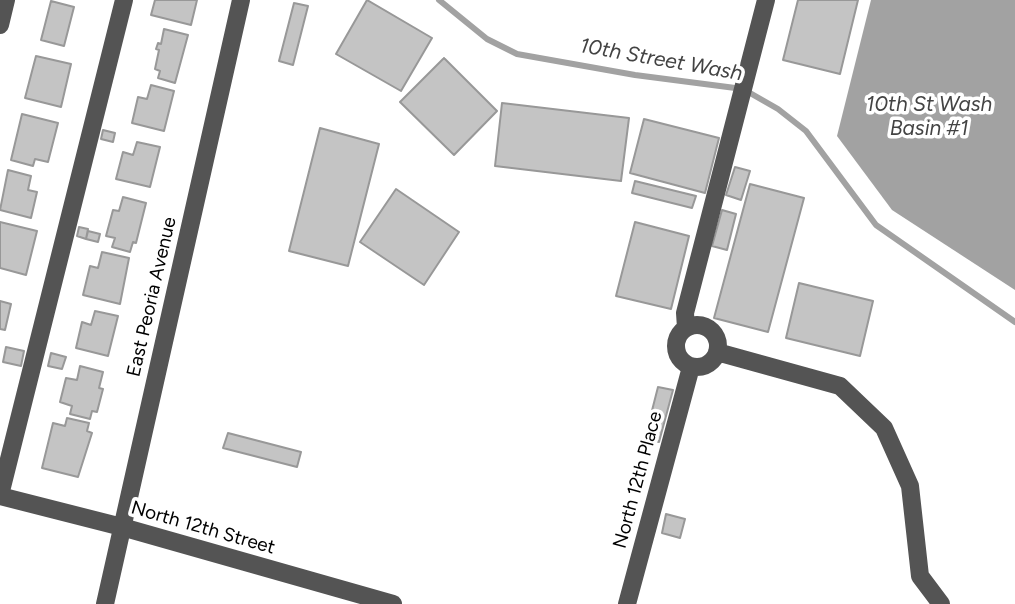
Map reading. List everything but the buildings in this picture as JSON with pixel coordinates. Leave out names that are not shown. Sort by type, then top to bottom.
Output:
[{"type":"street","points":[[0,25],[6,0]]},
{"type":"street","points":[[0,496],[124,0]]},
{"type":"street","name":"East Peoria Avenue","points":[[105,604],[241,0]]},
{"type":"street","points":[[686,328],[685,313],[766,0]]},
{"type":"street","points":[[700,325],[712,332],[718,345],[717,352],[704,367],[691,367],[679,359],[676,339],[686,328],[700,325]]},
{"type":"street","points":[[717,352],[840,386],[884,428],[910,486],[920,576],[941,604]]},
{"type":"street","name":"North 12th Place","points":[[627,604],[691,367]]},
{"type":"street","name":"North 12th Street","points":[[0,496],[122,527],[393,604]]},
{"type":"water","name":"10th St Wash Basin #1","points":[[871,0],[1015,0],[1015,290],[892,210],[837,136]]},
{"type":"waterway","name":"10th Street Wash","points":[[439,0],[487,39],[517,54],[635,75],[743,89],[778,109],[806,131],[876,225],[1015,322]]}]
